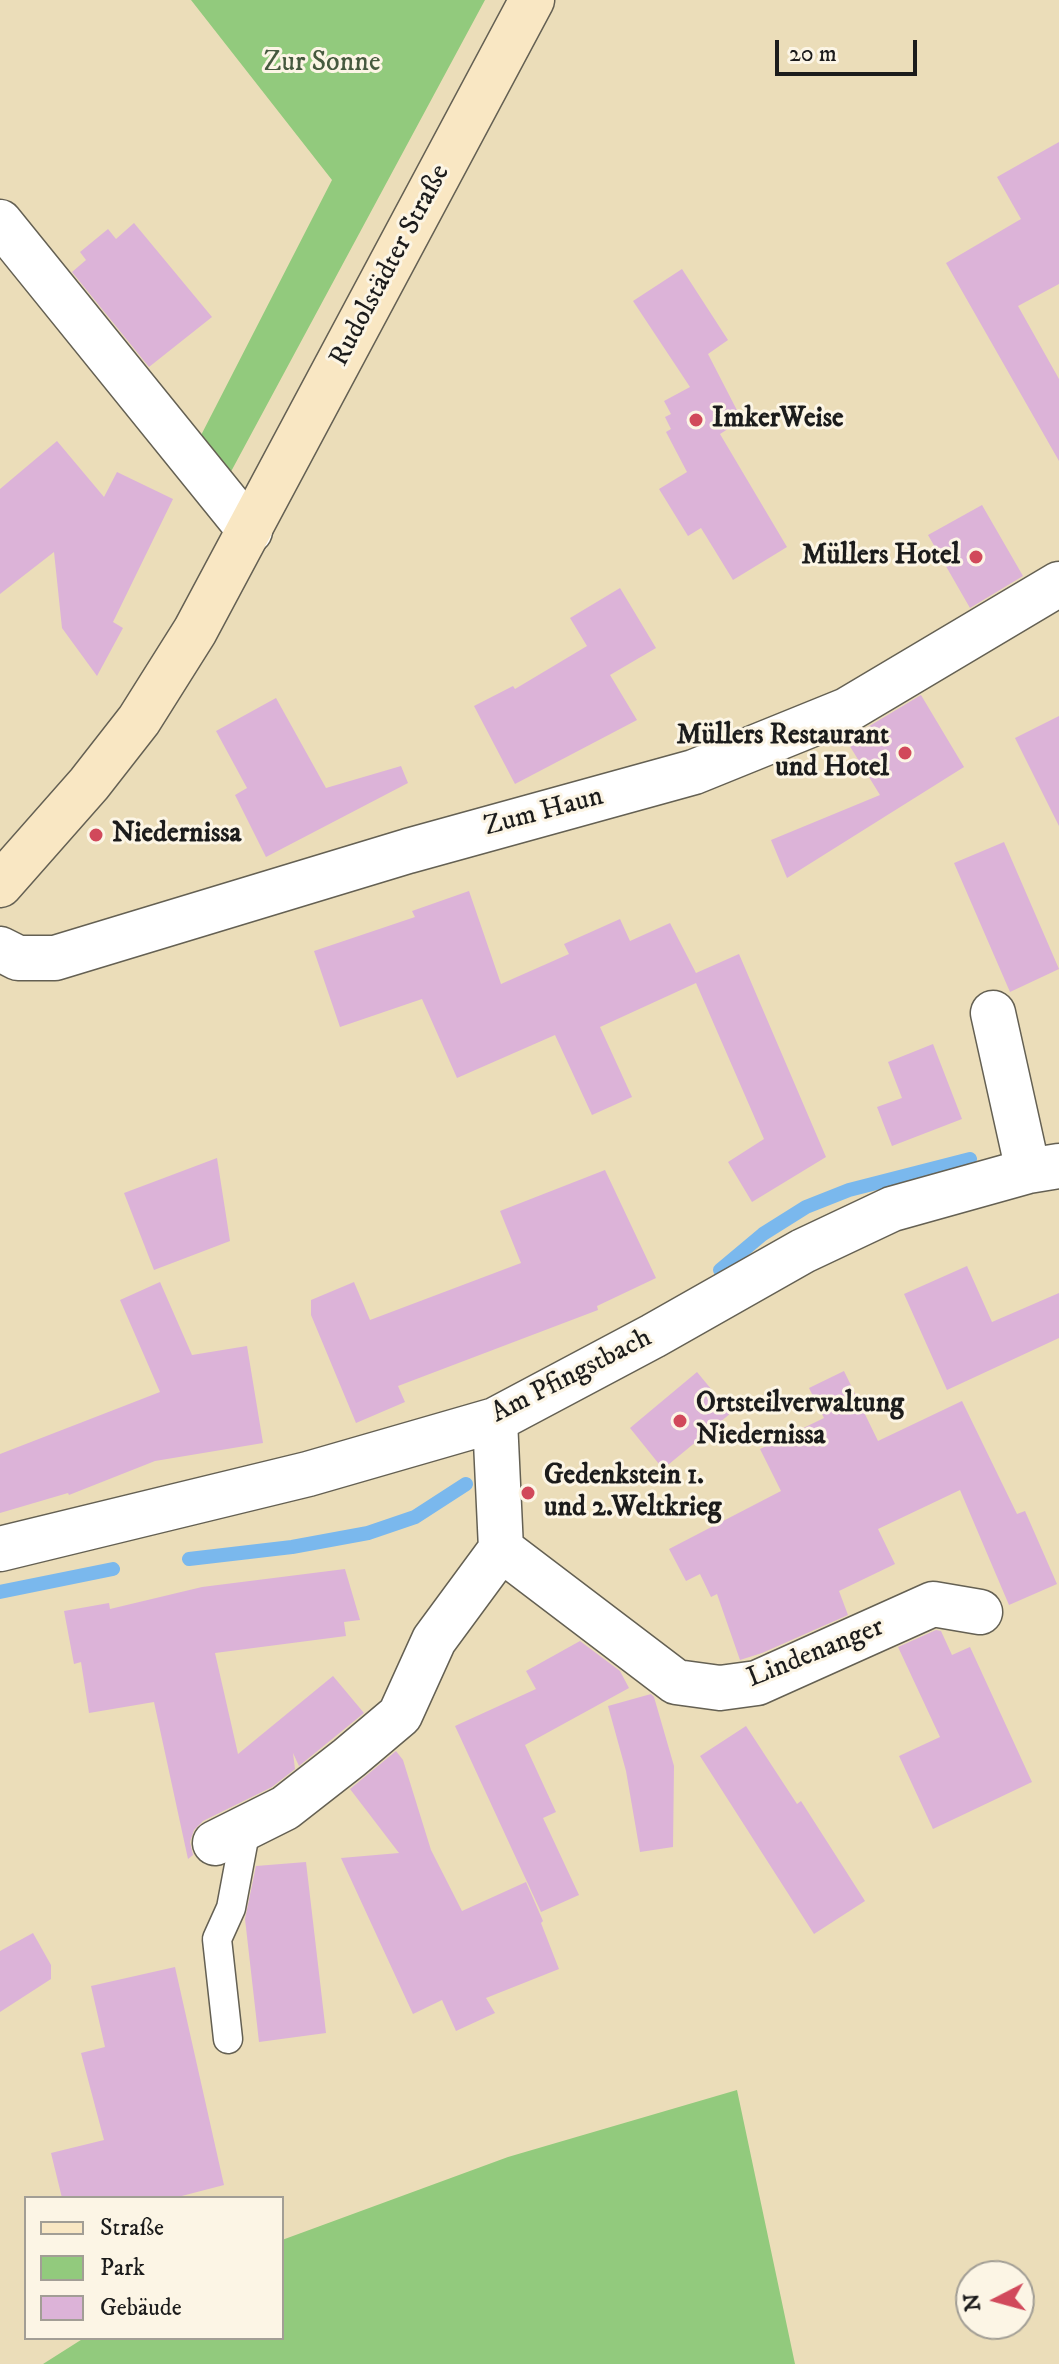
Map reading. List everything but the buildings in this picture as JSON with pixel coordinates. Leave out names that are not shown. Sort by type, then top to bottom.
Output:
[{"type":"street","name":"Rudolstädter Straße","points":[[0,885],[89,784],[139,720],[195,631],[532,0]]},
{"type":"street","points":[[0,222],[250,531]]},
{"type":"street","name":"Zum Haun","points":[[0,949],[18,958],[55,958],[408,851],[694,772],[847,710],[1059,584]]},
{"type":"street","name":"Am Pfingstbach","points":[[0,1549],[308,1474],[495,1420],[803,1251],[892,1209],[1043,1168],[993,1013]]},
{"type":"street","points":[[230,1836],[285,1808],[400,1715],[434,1640],[501,1549],[495,1420]]},
{"type":"street","name":"Lindenanger","points":[[501,1549],[676,1682],[720,1688],[757,1683],[933,1604],[980,1612]]},
{"type":"lane","points":[[228,2039],[217,1939],[231,1908],[230,1836]]},
{"type":"green space","name":"Zur Sonne","points":[[191,0],[485,0],[227,479],[196,445],[332,180]]},
{"type":"green space","points":[[737,2090],[795,2364],[43,2364],[81,2340],[284,2340],[284,2239],[508,2157]]},
{"type":"waterway","points":[[720,1270],[763,1234],[806,1207],[849,1190],[970,1159]]},
{"type":"waterway","points":[[189,1559],[292,1547],[368,1533],[415,1517],[466,1484]]},
{"type":"waterway","points":[[0,1592],[113,1569]]},
{"type":"place","name":"ImkerWeise","points":[[696,420]]},
{"type":"place","name":"Müllers Hotel","points":[[976,557]]},
{"type":"place","name":"Müllers Restaurant und Hotel","points":[[905,753]]},
{"type":"place","name":"Niedernissa","points":[[96,835]]},
{"type":"place","name":"Ortsteilverwaltung Niedernissa","points":[[680,1421]]},
{"type":"place","name":"Gedenkstein 1. und 2.Weltkrieg","points":[[528,1493]]}]
